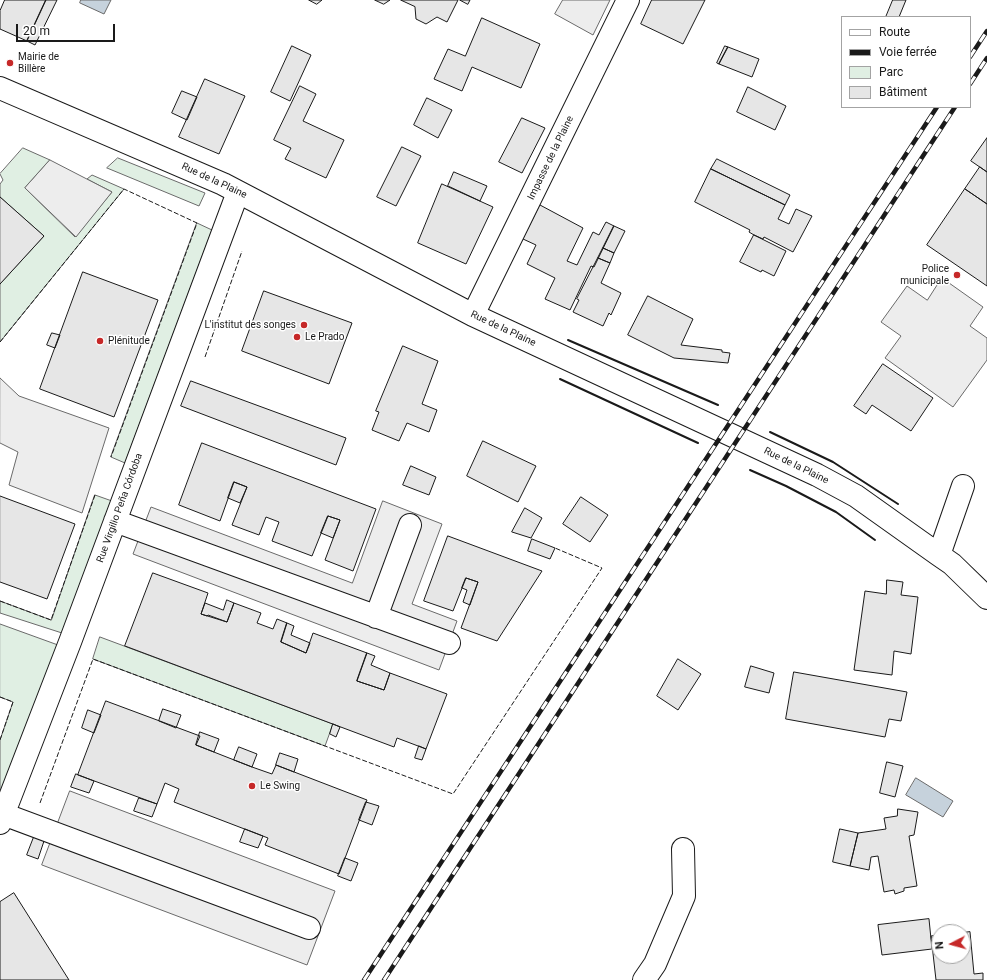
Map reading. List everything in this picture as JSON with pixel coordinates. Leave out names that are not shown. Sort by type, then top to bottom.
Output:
[{"type":"street","name":"Impasse de la Plaine","points":[[473,315],[628,0]]},
{"type":"street","name":"Rue de la Plaine","points":[[1,89],[223,184],[473,315],[817,475],[856,496],[952,564],[987,598]]},
{"type":"street","name":"Rue Virgilio Peña Córdoba","points":[[2,818],[238,192]]},
{"type":"street","points":[[939,555],[963,486]]},
{"type":"street","points":[[115,521],[449,643]]},
{"type":"street","points":[[376,617],[410,525]]},
{"type":"street","points":[[2,818],[309,928]]},
{"type":"street","points":[[644,980],[655,964],[684,896],[683,849]]},
{"type":"green space","points":[[23,148],[50,160],[25,188],[75,237],[112,192],[87,179],[92,175],[124,189],[0,342],[0,284],[44,236],[0,197],[0,184],[3,180],[0,174]]},
{"type":"green space","points":[[118,158],[205,193],[199,206],[107,168]]},
{"type":"green space","points":[[197,223],[212,230],[125,463],[111,457]]},
{"type":"green space","points":[[95,495],[112,501],[62,633],[0,613],[0,601],[51,620]]},
{"type":"green space","points":[[0,624],[58,645],[0,804],[0,740],[13,702],[0,697]]},
{"type":"green space","points":[[100,637],[333,724],[325,746],[93,659]]},
{"type":"shaded area","points":[[81,0],[111,0],[104,14],[80,3]]},
{"type":"shaded area","points":[[563,0],[610,0],[593,35],[555,14]]},
{"type":"shaded area","points":[[50,160],[112,192],[76,237],[25,188]]},
{"type":"shaded area","points":[[942,278],[983,307],[970,326],[987,338],[987,360],[953,407],[885,358],[901,336],[881,322],[907,286],[927,300]]},
{"type":"shaded area","points":[[0,378],[19,396],[109,428],[82,513],[9,485],[18,452],[0,443]]},
{"type":"shaded area","points":[[383,501],[442,524],[412,604],[457,621],[439,670],[133,554],[151,507],[352,583]]},
{"type":"shaded area","points":[[916,778],[953,801],[943,817],[906,795]]},
{"type":"shaded area","points":[[70,791],[335,891],[307,965],[42,865]]},
{"type":"building","points":[[5,0],[46,0],[27,41],[0,29],[0,11]]},
{"type":"building","points":[[46,0],[57,0],[35,45],[27,41]]},
{"type":"building","points":[[309,0],[322,0],[317,4]]},
{"type":"building","points":[[375,0],[390,0],[384,4]]},
{"type":"building","points":[[401,0],[458,0],[447,22],[437,17],[426,24],[416,19],[415,7]]},
{"type":"building","points":[[460,0],[470,0],[468,4]]},
{"type":"building","points":[[652,0],[705,0],[683,44],[641,24]]},
{"type":"building","points":[[893,0],[906,0],[899,16],[886,16]]},
{"type":"building","points":[[482,18],[540,44],[521,88],[472,67],[462,91],[434,79],[448,49],[465,56]]},
{"type":"building","points":[[292,46],[311,55],[290,101],[271,92]]},
{"type":"building","points":[[725,46],[728,47],[719,64],[717,63]]},
{"type":"building","points":[[728,47],[759,59],[752,77],[719,64]]},
{"type":"building","points":[[205,79],[245,96],[219,154],[179,137]]},
{"type":"building","points":[[300,86],[316,94],[303,121],[344,140],[326,178],[285,159],[291,148],[274,140]]},
{"type":"building","points":[[748,87],[786,106],[775,130],[737,112]]},
{"type":"building","points":[[182,91],[197,97],[187,120],[172,113]]},
{"type":"building","points":[[427,98],[452,110],[438,138],[414,125]]},
{"type":"building","points":[[522,118],[545,128],[522,173],[499,162]]},
{"type":"building","points":[[987,138],[987,172],[971,161]]},
{"type":"building","points":[[402,147],[421,156],[396,206],[377,197]]},
{"type":"building","points":[[717,159],[790,195],[785,205],[711,169]]},
{"type":"building","points":[[980,167],[987,172],[987,204],[965,189]]},
{"type":"building","points":[[711,169],[785,205],[778,219],[789,224],[796,209],[812,216],[793,252],[764,237],[763,239],[754,235],[749,232],[750,230],[695,202]]},
{"type":"building","points":[[454,172],[487,186],[480,201],[448,186]]},
{"type":"building","points":[[442,184],[493,207],[466,264],[418,243]]},
{"type":"building","points":[[965,189],[987,204],[987,286],[927,245]]},
{"type":"building","points":[[0,197],[44,236],[0,284]]},
{"type":"building","points":[[540,205],[583,228],[567,261],[577,265],[593,232],[599,235],[606,222],[614,226],[594,267],[591,266],[570,310],[545,299],[555,278],[527,264],[536,245],[523,239]]},
{"type":"building","points":[[614,226],[625,231],[614,253],[603,248]]},
{"type":"building","points":[[754,235],[786,251],[774,276],[762,270],[761,272],[740,262]]},
{"type":"building","points":[[603,248],[614,253],[610,263],[598,258]]},
{"type":"building","points":[[598,258],[610,263],[601,283],[621,293],[611,315],[609,313],[603,326],[573,312],[579,300],[577,299]]},
{"type":"building","name":"Plénitude","points":[[83,272],[158,300],[114,417],[40,389]]},
{"type":"building","name":"Le Prado","points":[[264,291],[352,323],[329,384],[242,351]]},
{"type":"building","points":[[648,296],[693,319],[681,345],[722,350],[722,352],[730,353],[728,363],[674,358],[628,335]]},
{"type":"building","points":[[52,333],[60,335],[55,348],[47,345]]},
{"type":"building","points":[[403,346],[438,361],[422,404],[437,410],[429,432],[407,423],[399,441],[372,430],[379,412],[376,411]]},
{"type":"building","points":[[883,364],[933,398],[911,431],[872,405],[866,414],[854,406]]},
{"type":"building","points":[[191,381],[346,438],[336,465],[181,406]]},
{"type":"building","points":[[483,441],[536,466],[518,502],[467,476]]},
{"type":"building","points":[[202,443],[376,509],[353,571],[325,560],[340,520],[328,516],[312,556],[272,541],[279,522],[266,517],[259,535],[232,525],[247,487],[234,482],[220,521],[179,505]]},
{"type":"building","points":[[411,466],[436,477],[429,495],[403,485]]},
{"type":"building","points":[[234,482],[247,487],[240,503],[228,498]]},
{"type":"building","points":[[0,496],[75,524],[47,599],[0,582]]},
{"type":"building","points":[[581,497],[608,515],[590,542],[563,524]]},
{"type":"building","points":[[525,508],[542,518],[531,538],[512,532]]},
{"type":"building","points":[[328,516],[340,520],[333,538],[321,533]]},
{"type":"building","points":[[448,536],[542,571],[497,641],[461,628],[478,582],[466,578],[453,611],[424,601]]},
{"type":"building","points":[[532,539],[555,548],[550,559],[528,551]]},
{"type":"building","points":[[153,573],[208,593],[201,614],[227,622],[234,603],[261,613],[257,623],[273,629],[277,619],[287,623],[281,642],[306,653],[313,633],[367,653],[357,681],[384,690],[390,673],[447,694],[426,749],[397,738],[394,747],[125,646]]},
{"type":"building","points":[[466,578],[478,582],[470,605],[463,602],[467,590],[462,588]]},
{"type":"building","points":[[887,580],[903,582],[901,595],[918,597],[911,654],[894,651],[892,675],[854,670],[865,591],[886,594]]},
{"type":"building","points":[[227,600],[234,603],[227,622],[201,614],[205,603],[223,610]]},
{"type":"building","points":[[287,623],[294,626],[291,635],[310,643],[306,653],[281,642]]},
{"type":"building","points":[[367,653],[375,656],[371,665],[390,673],[384,690],[357,681]]},
{"type":"building","points":[[678,659],[701,674],[678,710],[657,696]]},
{"type":"building","points":[[751,666],[774,673],[769,693],[745,687]]},
{"type":"building","points":[[794,672],[907,692],[901,721],[889,719],[885,737],[786,719]]},
{"type":"building","name":"Le Swing","points":[[106,701],[200,736],[196,745],[252,767],[272,774],[276,765],[367,800],[339,874],[265,845],[268,838],[174,802],[179,789],[165,783],[157,804],[78,775]]},
{"type":"building","points":[[163,709],[181,715],[176,728],[159,721]]},
{"type":"building","points":[[88,710],[101,715],[94,733],[82,728]]},
{"type":"building","points":[[333,724],[340,727],[336,737],[330,734]]},
{"type":"building","points":[[200,732],[219,739],[214,752],[196,745]]},
{"type":"building","points":[[419,746],[426,749],[422,760],[415,758]]},
{"type":"building","points":[[239,747],[257,754],[252,767],[234,760]]},
{"type":"building","points":[[280,753],[298,759],[294,772],[276,765]]},
{"type":"building","points":[[887,762],[903,766],[895,797],[880,793]]},
{"type":"building","points":[[76,774],[94,781],[89,793],[71,787]]},
{"type":"building","points":[[139,798],[157,804],[152,817],[134,811]]},
{"type":"building","points":[[366,802],[379,806],[372,825],[359,820]]},
{"type":"building","points":[[898,809],[918,812],[914,835],[909,836],[917,886],[904,888],[904,891],[895,894],[894,890],[884,892],[878,856],[871,857],[869,870],[850,866],[858,833],[886,829],[884,818],[897,816]]},
{"type":"building","points":[[245,829],[263,836],[258,848],[240,842]]},
{"type":"building","points":[[840,829],[858,833],[850,866],[833,862]]},
{"type":"building","points":[[34,837],[44,841],[38,859],[27,855]]},
{"type":"building","points":[[345,858],[358,863],[351,881],[338,876]]},
{"type":"building","points":[[14,893],[69,980],[0,980],[0,902]]},
{"type":"building","points":[[929,919],[931,949],[882,955],[878,925]]},
{"type":"building","points":[[971,942],[974,974],[983,973],[983,980],[936,980],[934,964],[971,964]]},
{"type":"railway","points":[[971,55],[987,31]]},
{"type":"railway","points":[[971,82],[987,58]]},
{"type":"railway","points":[[364,980],[936,108]]},
{"type":"railway","points":[[384,980],[954,108]]},
{"type":"fence","points":[[0,342],[124,189],[197,223],[111,457]]},
{"type":"fence","points":[[205,357],[242,251]]},
{"type":"fence","points":[[0,601],[51,620],[95,495]]},
{"type":"fence","points":[[40,803],[93,659],[453,794],[602,568],[555,548]]},
{"type":"fence","points":[[0,697],[13,702],[0,740]]},
{"type":"wall","points":[[568,340],[718,405]]},
{"type":"wall","points":[[560,379],[698,443]]},
{"type":"wall","points":[[770,432],[833,462],[898,504]]},
{"type":"wall","points":[[750,470],[786,486],[836,512],[875,540]]},
{"type":"place","name":"Mairie de Billère","points":[[10,63]]},
{"type":"place","name":"Police municipale","points":[[957,275]]},
{"type":"place","name":"L'institut des songes","points":[[304,325]]},
{"type":"place","name":"Le Prado","points":[[297,337]]},
{"type":"place","name":"Plénitude","points":[[100,341]]},
{"type":"place","name":"Le Swing","points":[[252,786]]}]
